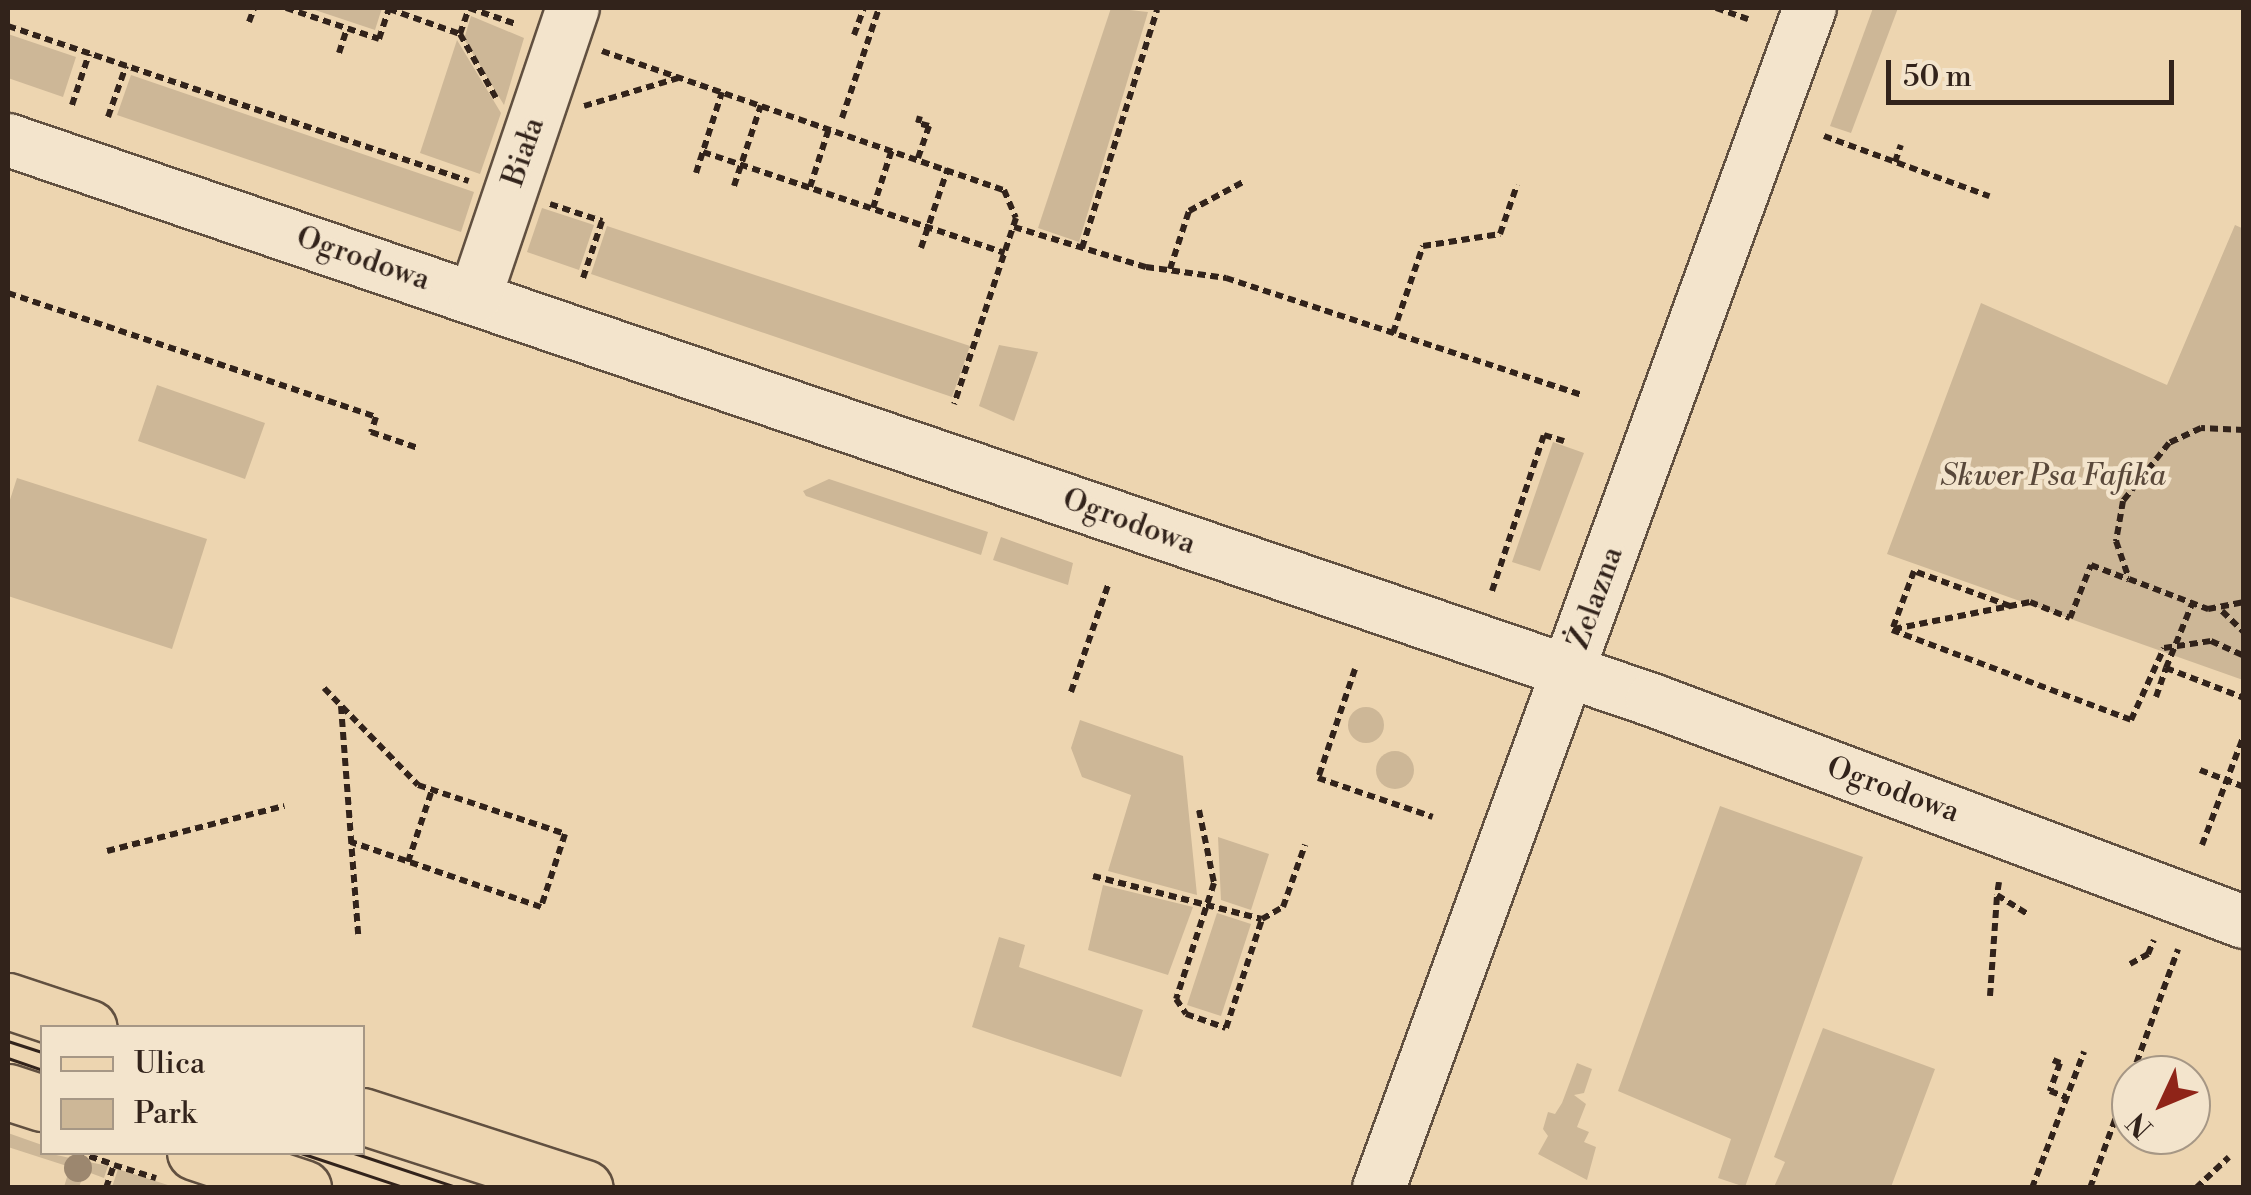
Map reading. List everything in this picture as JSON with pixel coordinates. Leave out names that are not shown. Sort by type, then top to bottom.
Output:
[{"type":"main road","points":[[8,1002],[80,1025]]},
{"type":"main road","points":[[8,1092],[40,1102]]},
{"type":"main road","points":[[365,1117],[585,1188]]},
{"type":"main road","points":[[181,1167],[304,1188]]},
{"type":"street","name":"Żelazna","points":[[1380,1188],[1810,8]]},
{"type":"street","name":"Biała","points":[[475,297],[581,30]]},
{"type":"street","name":"Ogrodowa","points":[[8,140],[1569,672],[2244,922]]},
{"type":"path","points":[[249,22],[254,8]]},
{"type":"path","points":[[286,8],[379,39],[390,8],[460,34],[499,102]]},
{"type":"path","points":[[460,34],[470,8],[516,24]]},
{"type":"path","points":[[854,35],[864,8]]},
{"type":"path","points":[[842,118],[879,8]]},
{"type":"path","points":[[1716,8],[1748,19]]},
{"type":"path","points":[[1082,248],[1157,10]]},
{"type":"path","points":[[8,26],[484,186]]},
{"type":"path","points":[[340,53],[347,28]]},
{"type":"path","points":[[581,30],[679,78],[1004,190],[1016,205],[1014,227],[954,404]]},
{"type":"path","points":[[72,105],[89,54]]},
{"type":"path","points":[[108,117],[126,66]]},
{"type":"path","points":[[564,112],[679,78]]},
{"type":"path","points":[[696,172],[722,92]]},
{"type":"path","points":[[734,186],[761,105]]},
{"type":"path","points":[[918,158],[929,126],[918,122],[920,116]]},
{"type":"path","points":[[810,188],[829,128]]},
{"type":"path","points":[[1824,136],[1988,196]]},
{"type":"path","points":[[1895,162],[1901,145]]},
{"type":"path","points":[[873,208],[892,149]]},
{"type":"path","points":[[703,152],[1005,252]]},
{"type":"path","points":[[921,248],[948,168]]},
{"type":"path","points":[[1170,269],[1188,212],[1243,182]]},
{"type":"path","points":[[1393,333],[1424,246],[1500,234],[1517,185]]},
{"type":"path","points":[[535,199],[602,221],[583,278]]},
{"type":"path","points":[[1014,227],[1200,279],[1226,278],[1582,395]]},
{"type":"path","points":[[8,293],[376,418],[372,432],[418,448]]},
{"type":"path","points":[[2130,579],[2116,541],[2118,514],[2154,457],[2201,428],[2244,430]]},
{"type":"path","points":[[1492,591],[1544,434],[1564,441]]},
{"type":"path","points":[[1892,630],[2030,602],[2070,618],[2091,565],[2192,604],[2221,610],[2244,602]]},
{"type":"path","points":[[1892,630],[1914,571],[2010,606]]},
{"type":"path","points":[[1070,692],[1108,585]]},
{"type":"path","points":[[2156,696],[2192,604]]},
{"type":"path","points":[[2221,610],[2244,632]]},
{"type":"path","points":[[1892,630],[2131,720],[2158,653],[2177,643],[2210,641],[2244,656]]},
{"type":"path","points":[[1354,668],[1318,778],[1433,817]]},
{"type":"path","points":[[2166,668],[2244,698]]},
{"type":"path","points":[[324,688],[418,785],[566,834],[540,907],[351,842]]},
{"type":"path","points":[[342,706],[358,934]]},
{"type":"path","points":[[2202,845],[2244,735]]},
{"type":"path","points":[[2200,770],[2244,787]]},
{"type":"path","points":[[408,862],[432,790]]},
{"type":"path","points":[[107,851],[284,806]]},
{"type":"path","points":[[1199,810],[1214,883],[1176,1000],[1186,1014],[1226,1028],[1262,919],[1283,908],[1305,845]]},
{"type":"path","points":[[1092,876],[1262,919]]},
{"type":"path","points":[[1990,996],[1999,882]]},
{"type":"path","points":[[1996,896],[2028,914]]},
{"type":"path","points":[[2130,964],[2148,954],[2154,940]]},
{"type":"path","points":[[2139,1055],[2178,948]]},
{"type":"path","points":[[2032,1188],[2084,1052]]},
{"type":"path","points":[[2053,1060],[2060,1062],[2050,1092],[2066,1098]]},
{"type":"path","points":[[2090,1188],[2111,1130]]},
{"type":"path","points":[[86,1155],[114,1164],[181,1167]]},
{"type":"path","points":[[2196,1188],[2229,1157]]},
{"type":"path","points":[[106,1188],[114,1164]]},
{"type":"green space","points":[[309,8],[382,8],[375,30]]},
{"type":"green space","points":[[1111,8],[1148,12],[1079,242],[1038,228]]},
{"type":"green space","points":[[1873,8],[1898,8],[1851,133],[1830,126]]},
{"type":"green space","points":[[471,16],[524,38],[504,105],[464,39]]},
{"type":"green space","points":[[8,34],[76,57],[63,97],[8,78]]},
{"type":"green space","points":[[457,40],[501,113],[480,174],[420,153]]},
{"type":"green space","points":[[131,75],[474,192],[461,232],[117,115]]},
{"type":"green space","points":[[542,208],[594,225],[579,270],[527,252]]},
{"type":"green space","name":"Skwer Psa Fafika","points":[[2235,225],[2244,229],[2243,680],[1887,554],[1981,303],[2167,385]]},
{"type":"green space","points":[[607,226],[970,346],[952,397],[591,274]]},
{"type":"green space","points":[[999,345],[1038,352],[1014,421],[979,406]]},
{"type":"green space","points":[[157,385],[265,423],[245,479],[138,441]]},
{"type":"green space","points":[[1553,442],[1584,453],[1540,571],[1512,562]]},
{"type":"green space","points":[[17,478],[207,539],[172,649],[8,596],[8,506]]},
{"type":"green space","points":[[829,479],[988,532],[981,555],[806,496],[803,491]]},
{"type":"green space","points":[[1001,537],[1073,563],[1068,585],[993,560]]},
{"type":"green space","points":[[1366,707],[1379,712],[1384,725],[1379,738],[1366,743],[1353,738],[1348,725],[1353,712]]},
{"type":"green space","points":[[1080,720],[1183,756],[1197,895],[1108,871],[1131,795],[1082,777],[1071,748]]},
{"type":"green space","points":[[1395,751],[1408,757],[1414,770],[1408,783],[1395,789],[1382,783],[1376,770],[1382,757]]},
{"type":"green space","points":[[1720,806],[1863,857],[1745,1187],[1718,1178],[1731,1139],[1618,1091]]},
{"type":"green space","points":[[1218,837],[1269,854],[1251,910],[1221,900]]},
{"type":"green space","points":[[1103,885],[1193,907],[1168,975],[1088,950]]},
{"type":"green space","points":[[1217,913],[1251,924],[1221,1016],[1187,1005]]},
{"type":"green space","points":[[999,937],[1025,945],[1019,967],[1143,1010],[1121,1077],[972,1027]]},
{"type":"green space","points":[[1823,1028],[1935,1069],[1891,1187],[1774,1187],[1785,1162],[1774,1157]]},
{"type":"green space","points":[[1577,1063],[1592,1069],[1584,1093],[1574,1095],[1586,1104],[1577,1127],[1589,1132],[1584,1142],[1596,1147],[1587,1180],[1538,1154],[1548,1136],[1543,1129],[1548,1112],[1555,1114],[1562,1103]]},
{"type":"green space","points":[[8,1133],[40,1144],[40,1155],[108,1166],[104,1178],[85,1171],[79,1187],[64,1187],[70,1167],[8,1147]]},
{"type":"green space","points":[[118,1169],[174,1187],[112,1187]]},
{"type":"tram line","points":[[8,1041],[40,1051]]},
{"type":"tram line","points":[[8,1058],[40,1069]]},
{"type":"tram line","points":[[307,1155],[406,1188]]},
{"type":"tram line","points":[[360,1155],[459,1188]]}]
